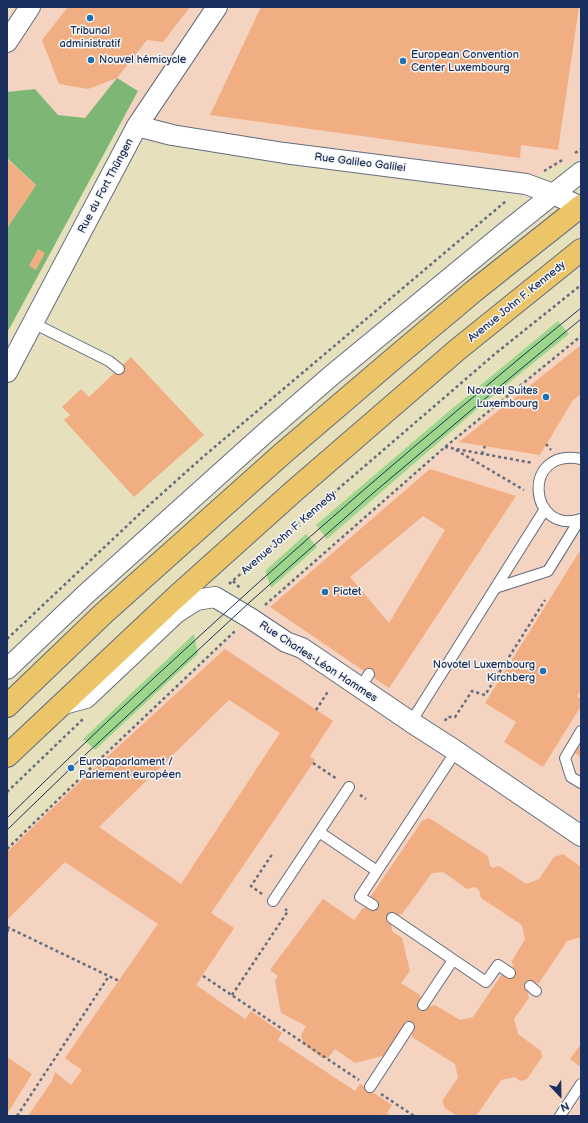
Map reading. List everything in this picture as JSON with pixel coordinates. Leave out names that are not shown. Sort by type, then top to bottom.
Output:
[{"type":"main road","points":[[7,706],[104,613],[282,454],[474,291],[581,207]]},
{"type":"main road","name":"Avenue John F. Kennedy","points":[[7,756],[176,597],[299,486],[457,350],[581,250]]},
{"type":"street","points":[[7,42],[30,7]]},
{"type":"street","name":"Rue du Fort Thüngen","points":[[7,372],[137,126],[217,7]]},
{"type":"street","name":"Rue Galileo Galilei","points":[[137,126],[172,135],[284,153],[526,184],[581,207]]},
{"type":"street","points":[[7,669],[86,594],[332,375],[581,172]]},
{"type":"street","points":[[86,594],[104,613]]},
{"type":"street","points":[[60,706],[86,698],[176,613],[196,600],[215,597]]},
{"type":"street","name":"Rue Charles-Léon Hammes","points":[[215,597],[244,623],[302,648],[325,664],[365,681],[411,722],[581,836]]},
{"type":"lane","points":[[581,201],[581,207]]},
{"type":"lane","points":[[33,324],[110,360],[119,369]]},
{"type":"lane","points":[[580,519],[567,521],[555,517],[545,509],[539,498],[538,486],[542,474],[549,465],[559,459],[571,457],[581,460]]},
{"type":"lane","points":[[411,722],[545,509]]},
{"type":"lane","points":[[495,588],[548,571],[580,519]]},
{"type":"lane","points":[[581,731],[565,758],[571,777],[581,783]]},
{"type":"lane","points":[[373,905],[360,896],[456,751]]},
{"type":"lane","points":[[273,901],[349,787]]},
{"type":"lane","points":[[318,832],[377,871]]},
{"type":"lane","points":[[392,918],[486,982],[498,965],[510,973]]},
{"type":"lane","points":[[423,1005],[453,960]]},
{"type":"lane","points":[[370,1087],[409,1027]]},
{"type":"lane","points":[[560,1116],[581,1084]]},
{"type":"path","points":[[7,639],[147,507],[204,456],[508,199]]},
{"type":"path","name":"Avenue John F. Kennedy","points":[[215,597],[484,363],[581,285]]},
{"type":"path","points":[[7,849],[244,623],[445,447],[581,336]]},
{"type":"path","points":[[482,454],[485,446]]},
{"type":"path","points":[[445,447],[549,465]]},
{"type":"path","points":[[454,448],[539,498]]},
{"type":"path","points":[[442,726],[447,718],[455,717],[472,691],[484,695],[545,600]]},
{"type":"path","points":[[316,710],[329,690]]},
{"type":"path","points":[[7,792],[87,716]]},
{"type":"path","points":[[232,995],[288,911],[251,886],[273,853]]},
{"type":"path","points":[[7,932],[8,927],[119,981]]},
{"type":"path","points":[[17,1116],[109,976]]},
{"type":"path","points":[[203,976],[414,1116]]},
{"type":"shaded area","points":[[13,7],[581,7],[581,158],[544,171],[526,184],[120,124],[138,91],[85,118],[58,115],[35,89],[7,92],[7,17]]},
{"type":"shaded area","points":[[581,336],[581,1116],[7,1116],[7,849],[238,629],[445,447]]},
{"type":"green space","points":[[117,78],[138,91],[7,333],[7,228],[36,185],[7,158],[7,92],[35,89],[58,115],[85,118]]},
{"type":"green space","points":[[558,321],[569,334],[484,403],[327,539],[316,525],[448,412]]},
{"type":"green space","points":[[306,534],[317,547],[271,588],[265,571]]},
{"type":"green space","points":[[194,634],[198,654],[95,750],[83,739]]},
{"type":"building","name":"Nouvel hémicycle","points":[[68,7],[190,7],[163,42],[147,40],[117,78],[88,89],[59,84],[42,40]]},
{"type":"building","name":"European Convention Center Luxembourg","points":[[261,7],[579,7],[558,150],[521,145],[520,158],[210,115]]},
{"type":"building","points":[[7,159],[36,185],[7,228]]},
{"type":"building","points":[[38,249],[45,253],[36,270],[29,266]]},
{"type":"building","name":"Novotel Suites Luxembourg","points":[[581,345],[581,394],[573,400],[540,455],[459,442]]},
{"type":"building","points":[[131,357],[204,435],[134,497],[64,420],[70,415],[62,407],[81,389],[89,397]]},
{"type":"building","name":"Pictet","points":[[430,469],[516,496],[389,688],[270,607]],"holes":[[[423,516],[445,530],[389,623],[350,577]]]},
{"type":"building","name":"Novotel Luxembourg Kirchberg","points":[[581,549],[581,690],[577,696],[581,699],[581,706],[543,767],[504,742],[516,722],[485,703]]},
{"type":"building","points":[[225,649],[333,721],[310,756],[315,760],[211,913],[234,928],[196,985],[245,1019],[251,1011],[282,1033],[278,1040],[355,1091],[360,1084],[392,1105],[387,1113],[391,1116],[28,1116],[52,1081],[55,1072],[71,1085],[82,1070],[65,1058],[158,924],[65,862],[7,920],[7,852],[82,780]],"holes":[[[229,700],[280,733],[181,884],[99,827]]]},
{"type":"building","points":[[581,743],[581,757],[575,753]]},
{"type":"building","points":[[429,818],[488,856],[490,866],[493,868],[499,866],[526,884],[539,879],[554,857],[563,854],[581,867],[581,937],[567,941],[539,983],[531,984],[527,990],[529,998],[514,1019],[518,1034],[541,1051],[542,1057],[527,1079],[520,1081],[515,1077],[501,1080],[476,1116],[457,1116],[445,1108],[442,1101],[458,1078],[455,1064],[412,1037],[411,1029],[386,1055],[355,1063],[335,1049],[328,1058],[322,1058],[303,1043],[301,1035],[306,1026],[281,1013],[275,981],[278,976],[270,970],[323,899],[354,920],[363,908],[372,907],[374,904],[371,896],[422,821]],"holes":[[[443,872],[467,889],[475,887],[479,890],[481,898],[522,925],[525,939],[512,961],[513,968],[510,973],[502,974],[473,1017],[460,1020],[435,1005],[427,1007],[422,1004],[420,995],[401,983],[410,971],[402,938],[392,931],[391,921],[394,916],[402,914],[432,873]]]},
{"type":"building","points":[[581,1044],[581,1063],[579,1066],[570,1059]]},
{"type":"building","points":[[7,1057],[32,1074],[7,1114]]},
{"type":"tram line","points":[[7,818],[157,675],[259,582],[415,446],[581,308]]},
{"type":"tram line","points":[[7,830],[71,768],[251,601],[372,494],[581,319]]},
{"type":"place","name":"Tribunal administratif","points":[[90,18]]},
{"type":"place","name":"Nouvel hémicycle","points":[[91,60]]},
{"type":"place","name":"European Convention Center Luxembourg","points":[[403,61]]},
{"type":"place","name":"Novotel Suites Luxembourg","points":[[546,397]]},
{"type":"place","name":"Pictet","points":[[325,592]]},
{"type":"place","name":"Novotel Luxembourg Kirchberg","points":[[543,671]]},
{"type":"place","name":"Europaparlament / Parlement européen","points":[[71,768]]}]
